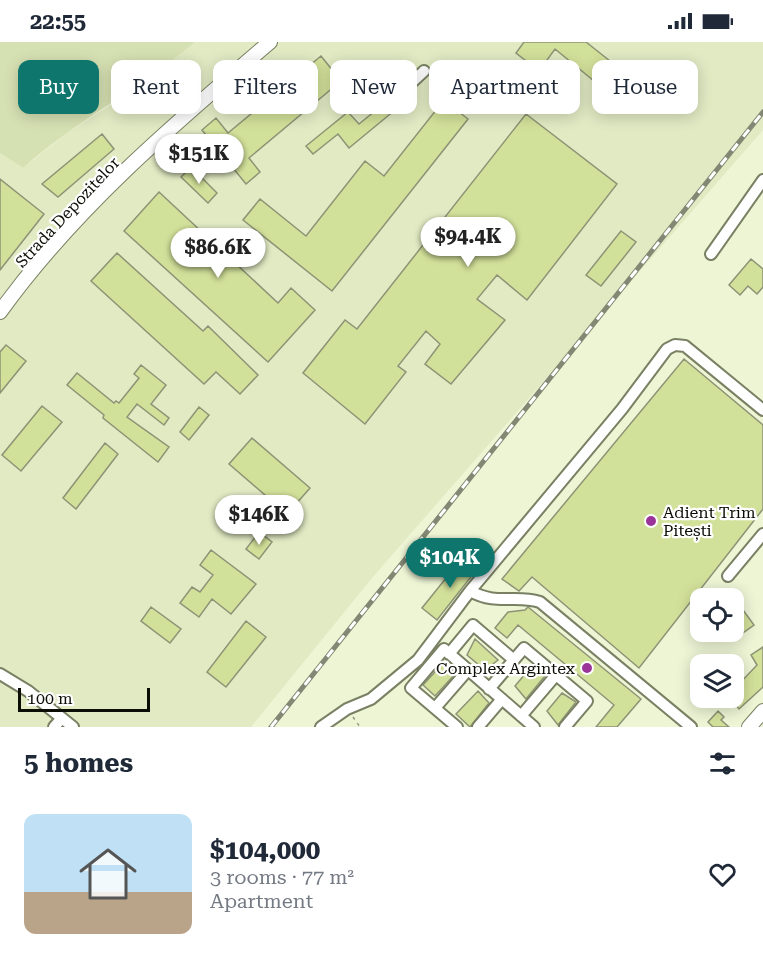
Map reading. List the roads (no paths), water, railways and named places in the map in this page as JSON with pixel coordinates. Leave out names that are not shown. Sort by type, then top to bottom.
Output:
[{"type":"main road","name":"Strada Depozitelor","points":[[0,312],[51,250],[118,179],[270,42]]},
{"type":"main road","points":[[749,727],[763,711]]},
{"type":"street","points":[[417,77],[424,71]]},
{"type":"street","points":[[711,254],[761,182]]},
{"type":"street","points":[[321,727],[347,709],[384,689],[418,660],[470,591],[622,409],[667,349],[675,345],[685,346],[763,410]]},
{"type":"street","points":[[728,576],[763,534]]},
{"type":"street","points":[[470,591],[493,600],[529,599],[540,602],[691,727]]},
{"type":"street","points":[[449,654],[473,626],[514,660]]},
{"type":"street","points":[[489,689],[524,648],[587,701],[565,727]]},
{"type":"street","points":[[457,727],[411,688],[444,650],[534,727]]},
{"type":"street","points":[[435,708],[468,670]]},
{"type":"street","points":[[0,674],[28,691],[73,727]]},
{"type":"street","points":[[521,716],[556,675]]},
{"type":"street","points":[[478,727],[502,699]]},
{"type":"street","points":[[54,727],[62,717]]},
{"type":"railway","points":[[271,727],[763,112]]},
{"type":"place","name":"Adient Trim Pitești","points":[[651,521]]},
{"type":"place","name":"Complex Argintex","points":[[587,668]]}]
